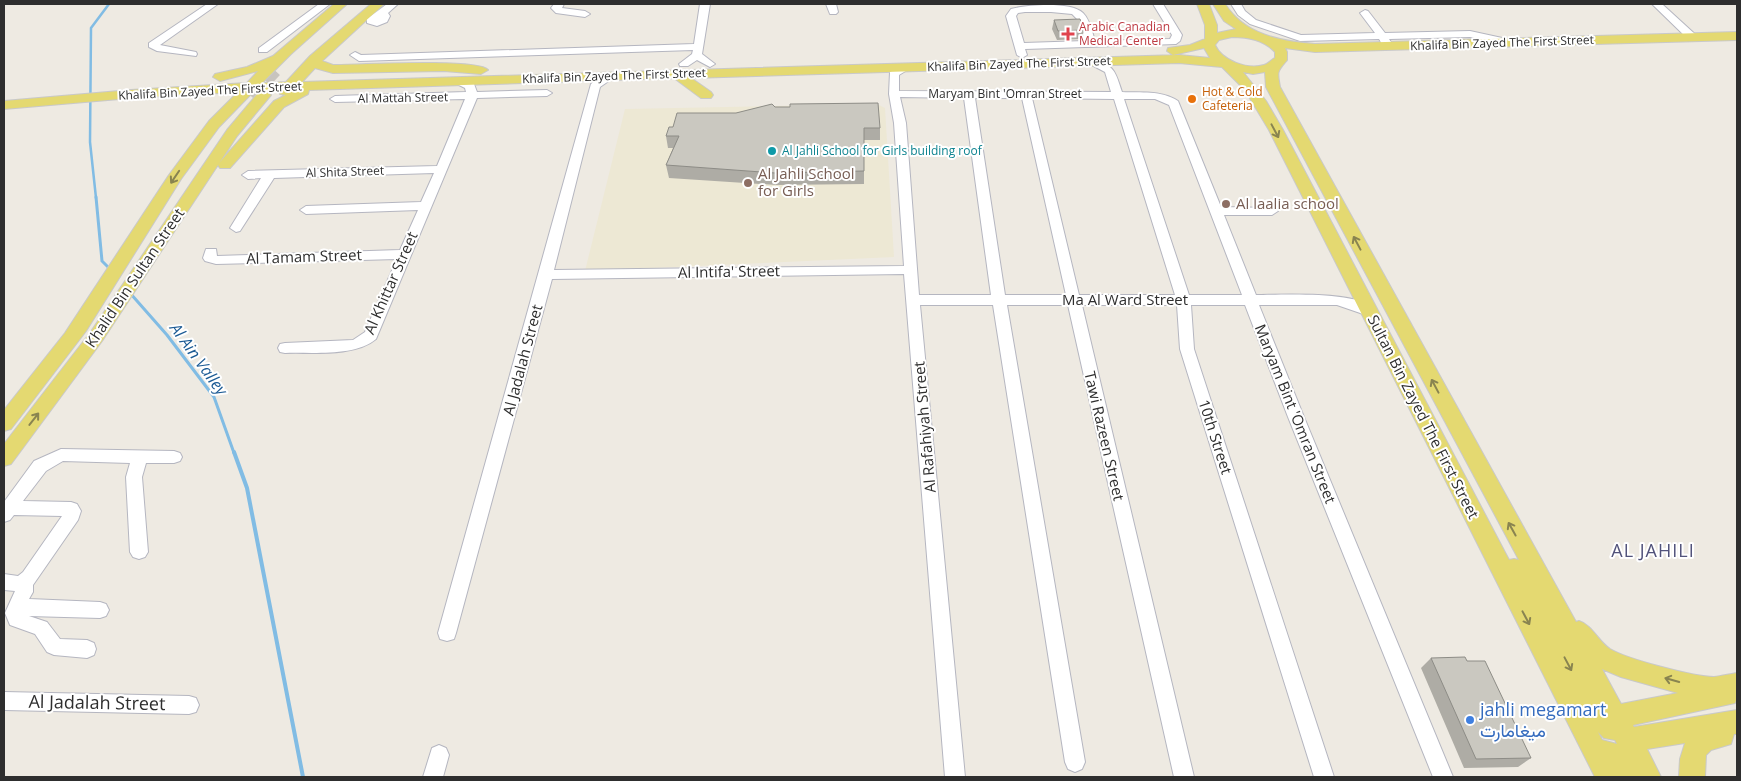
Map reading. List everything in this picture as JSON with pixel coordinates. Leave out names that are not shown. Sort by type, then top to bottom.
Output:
[{"type":"main road","points":[[188,158],[214,124],[256,87],[286,51],[341,4]]},
{"type":"main road","points":[[276,69],[352,4]]},
{"type":"main road","points":[[225,164],[263,115],[295,80],[309,57],[366,4]]},
{"type":"main road","points":[[309,57],[334,42],[387,4]]},
{"type":"main road","points":[[1203,4],[1211,25],[1211,41],[1232,33],[1254,35]]},
{"type":"main road","points":[[1219,4],[1233,23],[1254,35],[1268,40]]},
{"type":"main road","points":[[334,42],[354,34],[371,22]]},
{"type":"main road","name":"Khalifa Bin Zayed The First Street","points":[[1268,40],[1307,48],[1386,41],[1481,40],[1512,43],[1737,36]]},
{"type":"main road","name":"Sultan Bin Zayed The First Street","points":[[1268,40],[1281,52],[1280,60],[1271,73],[1272,86],[1535,571],[1601,723],[1603,768]]},
{"type":"main road","name":"Khalifa Bin Zayed The First Street","points":[[295,80],[440,83],[493,80],[589,82],[611,76],[710,64],[1021,50],[1176,51],[1192,48],[1211,41]]},
{"type":"main road","name":"Sultan Bin Zayed The First Street","points":[[1211,41],[1209,50],[1211,54],[1240,75],[1254,92],[1357,287],[1476,521]]},
{"type":"main road","name":"Khalifa Bin Zayed The First Street","points":[[4,96],[256,87],[295,80],[481,70],[879,68],[1192,59],[1252,69],[1320,56],[1737,45]]},
{"type":"main road","points":[[220,77],[251,70],[286,51]]},
{"type":"main road","points":[[309,57],[322,67],[333,69],[444,67],[481,70]]},
{"type":"main road","points":[[295,80],[478,75],[523,69]]},
{"type":"main road","points":[[680,69],[706,95]]},
{"type":"main road","name":"Khalifa Bin Zayed The First Street","points":[[4,106],[136,91],[220,77],[256,87]]},
{"type":"main road","points":[[173,212],[225,164],[279,104],[300,92],[396,88],[440,83]]},
{"type":"main road","name":"Khalid Bin Sultan Street","points":[[4,424],[132,260],[173,212],[207,148],[256,87]]},
{"type":"main road","points":[[136,91],[161,97],[212,95],[227,100],[227,104],[197,140],[188,158],[173,212]]},
{"type":"main road","name":"Khalid Bin Sultan Street","points":[[4,458],[96,337],[172,244],[173,212]]},
{"type":"main road","points":[[1476,521],[1507,556],[1601,723],[1628,740],[1648,777]]},
{"type":"main road","points":[[1535,571],[1565,608],[1586,643],[1611,662],[1698,687],[1716,688],[1737,684]]},
{"type":"main road","points":[[1601,723],[1737,693]]},
{"type":"main road","points":[[1628,740],[1737,722]]},
{"type":"main road","points":[[1692,777],[1692,757],[1698,742],[1737,732]]},
{"type":"main road","points":[[1603,768],[1599,755],[1602,752],[1612,755],[1627,777]]},
{"type":"street","points":[[192,54],[157,48],[153,45],[213,4]]},
{"type":"street","points":[[263,50],[324,4]]},
{"type":"street","points":[[371,22],[371,19],[387,4]]},
{"type":"street","points":[[559,4],[556,8],[560,11],[585,14]]},
{"type":"street","points":[[680,69],[698,51],[705,4]]},
{"type":"street","points":[[1092,44],[1081,16],[1075,12],[1066,10],[1022,10],[1014,12],[1011,16],[1021,50],[1092,44],[1165,43],[1174,41],[1177,35],[1158,4]]},
{"type":"street","points":[[1236,4],[1242,13],[1253,22],[1294,37],[1386,41]]},
{"type":"street","points":[[1657,4],[1693,38]]},
{"type":"street","points":[[1365,14],[1386,41]]},
{"type":"street","points":[[356,55],[359,58],[698,51],[710,64]]},
{"type":"street","points":[[1110,71],[1120,61]]},
{"type":"street","points":[[1091,62],[1102,65],[1110,71],[1117,95]]},
{"type":"street","points":[[879,68],[888,71],[893,77],[897,71],[908,67]]},
{"type":"street","name":"Al Rafahiyah Street","points":[[893,77],[894,94],[900,124],[913,300],[955,777]]},
{"type":"street","points":[[472,95],[478,86],[493,80]]},
{"type":"street","points":[[458,82],[469,85],[472,95]]},
{"type":"street","name":"Al Jadalah Street","points":[[446,633],[546,276],[589,82]]},
{"type":"street","name":"Al Mattah Street","points":[[334,99],[547,93]]},
{"type":"street","name":"Maryam Bint 'Omran Street","points":[[894,94],[1159,96],[1174,103],[1250,299],[1443,777]]},
{"type":"street","points":[[969,94],[999,300],[1075,762]]},
{"type":"street","name":"Tawi Razeen Street","points":[[1026,94],[1184,777]]},
{"type":"street","name":"Al Khittar Street","points":[[285,348],[354,345],[368,338],[373,331],[406,254],[472,95]]},
{"type":"street","name":"10th Street","points":[[1117,95],[1184,301],[1187,348],[1324,777]]},
{"type":"street","name":"Al Shita Street","points":[[248,175],[441,169]]},
{"type":"street","points":[[236,228],[270,174]]},
{"type":"street","name":"Al Khittar Street","points":[[306,210],[426,206]]},
{"type":"street","points":[[1216,210],[1272,211]]},
{"type":"street","name":"Al Tamam Street","points":[[212,252],[210,258],[216,260],[406,254]]},
{"type":"street","name":"Al Intifa' Street","points":[[546,276],[911,270]]},
{"type":"street","points":[[1337,300],[1350,295],[1357,287]]},
{"type":"street","name":"Ma Al Ward Street","points":[[913,300],[1337,300],[1369,311]]},
{"type":"street","points":[[6,511],[40,466],[53,458],[68,454],[174,457]]},
{"type":"street","points":[[139,552],[134,477],[141,456]]},
{"type":"street","points":[[6,511],[71,509],[73,511],[40,562],[22,584]]},
{"type":"street","points":[[4,582],[22,584]]},
{"type":"street","points":[[22,584],[25,587],[14,613],[16,619],[41,628],[54,646],[87,648]]},
{"type":"street","points":[[16,608],[100,610]]},
{"type":"street","name":"Al Jadalah Street","points":[[4,701],[189,705]]},
{"type":"street","points":[[433,777],[439,755]]},
{"type":"shaded area","name":"Al Jahli School for Girls","points":[[877,104],[885,108],[894,257],[585,271],[625,109]]},
{"type":"building","points":[[1080,19],[1084,30],[1058,31],[1054,20]]},
{"type":"building","name":"Al Jahli School for Girls building roof","points":[[878,103],[880,128],[864,128],[864,171],[775,173],[666,165],[679,136],[666,136],[669,127],[673,127],[677,113],[736,113],[772,104],[775,107],[790,107],[790,104]]},
{"type":"building","name":"jahli megamart ميغامارت","points":[[1465,657],[1467,661],[1485,661],[1531,758],[1476,759],[1431,658]]},
{"type":"waterway","name":"Al Ain Valley","points":[[96,198],[90,142],[91,28],[109,4]]},
{"type":"waterway","name":"Al Ain Valley","points":[[96,197],[102,261],[110,269]]},
{"type":"waterway","name":"Al Ain Valley","points":[[130,293],[167,335],[214,397],[234,453]]},
{"type":"waterway","name":"Al Ain Valley","points":[[234,452],[247,488],[303,777]]},
{"type":"tunnel","points":[[251,96],[276,69]]},
{"type":"place","name":"Arabic Canadian Medical Center","points":[[1068,34]]},
{"type":"place","name":"Hot & Cold Cafeteria","points":[[1192,99]]},
{"type":"place","name":"Al Jahli School for Girls building roof","points":[[772,151]]},
{"type":"place","name":"Al Jahli School for Girls","points":[[748,183]]},
{"type":"place","name":"Al laalia school","points":[[1226,204]]},
{"type":"place","name":"jahli megamart ميغامارت","points":[[1470,720]]},
{"type":"district","name":"AL JAHILI","points":[[1653,551]]}]
